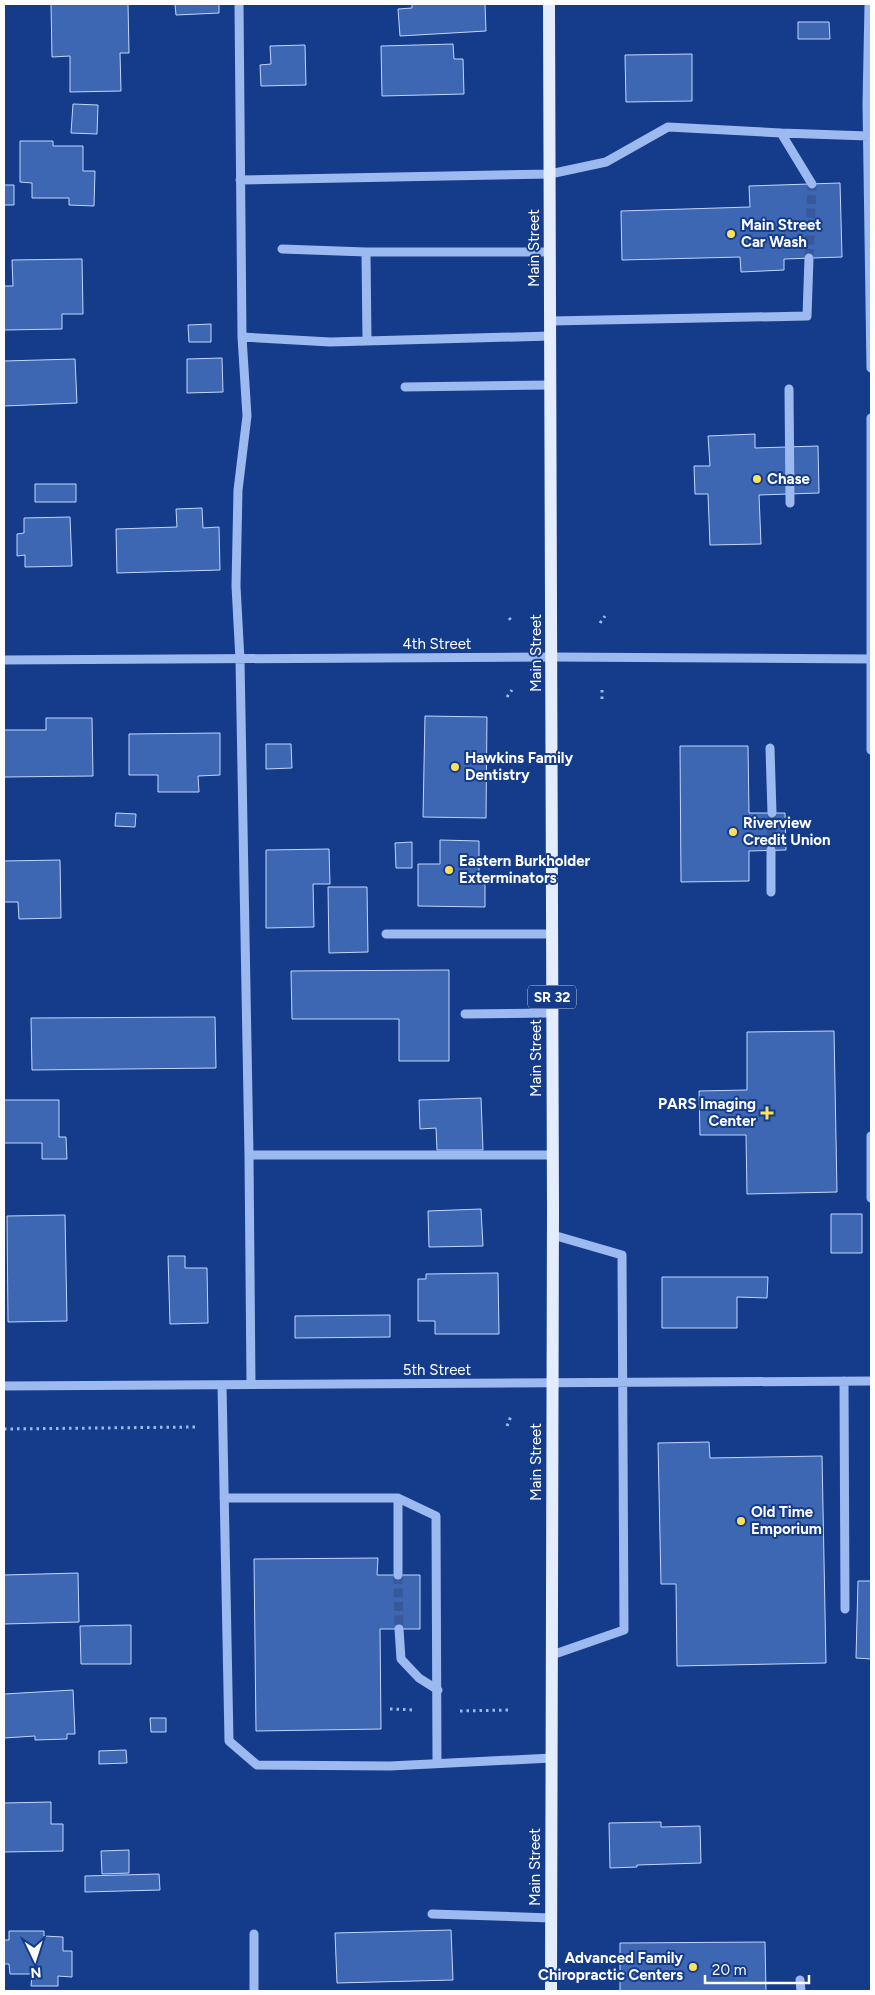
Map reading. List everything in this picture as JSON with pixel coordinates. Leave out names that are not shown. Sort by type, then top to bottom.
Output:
[{"type":"main road","name":"Main Street","points":[[549,4],[553,1235],[551,1991]]},
{"type":"street","points":[[239,4],[242,337],[247,416],[238,490],[236,586],[240,660],[250,1155],[251,1384]]},
{"type":"street","points":[[868,4],[871,368]]},
{"type":"street","points":[[240,180],[550,174],[606,162],[668,127],[868,136]]},
{"type":"street","points":[[781,133],[812,184]]},
{"type":"street","points":[[282,249],[366,252],[550,252]]},
{"type":"street","points":[[366,252],[367,342]]},
{"type":"street","points":[[551,321],[807,316],[810,258]]},
{"type":"street","points":[[242,337],[367,342],[551,336]]},
{"type":"street","points":[[405,387],[551,385]]},
{"type":"street","points":[[789,389],[790,503]]},
{"type":"street","points":[[871,418],[871,750]]},
{"type":"street","name":"4th Street","points":[[4,660],[552,657],[871,659]]},
{"type":"street","points":[[770,748],[772,813]]},
{"type":"street","points":[[771,850],[771,892]]},
{"type":"street","points":[[386,934],[552,934]]},
{"type":"street","points":[[465,1014],[552,1013]]},
{"type":"street","points":[[871,1136],[871,1198]]},
{"type":"street","points":[[250,1155],[552,1155]]},
{"type":"street","points":[[552,1655],[624,1630],[622,1255],[553,1235]]},
{"type":"street","points":[[844,1381],[845,1609]]},
{"type":"street","name":"5th Street","points":[[4,1386],[871,1381]]},
{"type":"street","points":[[222,1385],[229,1741],[257,1765],[390,1766],[552,1758]]},
{"type":"street","points":[[224,1498],[398,1498],[436,1516],[437,1763]]},
{"type":"street","points":[[398,1498],[398,1575]]},
{"type":"street","points":[[399,1629],[401,1659],[419,1678],[438,1690]]},
{"type":"street","points":[[432,1914],[551,1918]]},
{"type":"street","points":[[254,1934],[254,1991]]},
{"type":"street","points":[[800,1980],[800,1991]]},
{"type":"path","points":[[600,623],[604,616]]},
{"type":"path","points":[[509,618],[513,622]]},
{"type":"path","points":[[602,688],[602,699]]},
{"type":"path","points":[[507,697],[512,690]]},
{"type":"path","points":[[507,1426],[511,1416]]},
{"type":"path","points":[[4,1429],[195,1427]]},
{"type":"path","points":[[390,1709],[418,1710]]},
{"type":"path","points":[[459,1711],[509,1710]]},
{"type":"building","points":[[51,4],[128,4],[129,53],[120,53],[121,91],[70,92],[70,56],[52,57]]},
{"type":"building","points":[[175,4],[219,4],[219,13],[176,15]]},
{"type":"building","points":[[412,4],[485,4],[486,31],[400,36],[398,9],[412,8]]},
{"type":"building","points":[[798,22],[829,22],[830,39],[798,39]]},
{"type":"building","points":[[453,44],[454,59],[463,59],[464,94],[382,96],[381,46]]},
{"type":"building","points":[[305,45],[306,85],[261,86],[260,65],[271,64],[270,46]]},
{"type":"building","points":[[692,54],[692,101],[626,102],[625,55]]},
{"type":"building","points":[[73,104],[98,105],[97,134],[71,133]]},
{"type":"building","points":[[20,141],[53,141],[53,146],[83,146],[83,171],[95,171],[94,206],[69,205],[69,198],[32,198],[32,183],[20,182]]},
{"type":"building","name":"Main Street Car Wash","points":[[840,183],[842,257],[784,259],[784,270],[741,272],[740,257],[622,260],[621,211],[750,207],[749,186]]},
{"type":"building","points":[[4,185],[14,185],[14,205],[4,205]]},
{"type":"building","points":[[82,259],[83,314],[62,314],[62,329],[4,330],[4,286],[13,286],[12,260]]},
{"type":"building","points":[[211,324],[211,342],[189,342],[188,325]]},
{"type":"building","points":[[222,358],[223,392],[187,393],[187,359]]},
{"type":"building","points":[[75,359],[77,403],[4,406],[4,361]]},
{"type":"building","name":"Chase","points":[[755,434],[755,448],[818,446],[819,493],[759,495],[761,544],[710,545],[708,494],[695,494],[694,466],[710,466],[708,436]]},
{"type":"building","points":[[35,484],[76,484],[76,502],[35,502]]},
{"type":"building","points":[[202,508],[203,528],[219,527],[220,570],[117,573],[116,529],[177,527],[176,509]]},
{"type":"building","points":[[70,517],[72,566],[25,567],[25,555],[17,556],[17,534],[24,533],[24,518]]},
{"type":"building","name":"Hawkins Family Dentistry","points":[[425,716],[487,717],[486,818],[423,817]]},
{"type":"building","points":[[46,718],[92,718],[93,776],[4,777],[4,730],[46,730]]},
{"type":"building","points":[[220,733],[220,775],[198,776],[199,792],[158,792],[158,775],[129,775],[129,734]]},
{"type":"building","points":[[266,744],[291,744],[292,768],[266,769]]},
{"type":"building","name":"Riverview Credit Union","points":[[680,746],[748,746],[749,813],[785,813],[786,850],[749,851],[749,881],[681,882]]},
{"type":"building","points":[[116,813],[136,814],[135,827],[115,826]]},
{"type":"building","name":"Eastern Burkholder Exterminators","points":[[440,840],[479,841],[479,876],[485,876],[485,907],[418,906],[418,864],[440,864]]},
{"type":"building","points":[[412,842],[412,868],[396,868],[395,843]]},
{"type":"building","points":[[329,849],[330,884],[313,884],[314,927],[266,928],[266,850]]},
{"type":"building","points":[[60,860],[61,918],[19,919],[18,902],[4,902],[4,861]]},
{"type":"building","points":[[328,887],[367,887],[368,952],[329,953]]},
{"type":"building","points":[[449,970],[449,1061],[399,1061],[399,1019],[292,1019],[291,971]]},
{"type":"building","points":[[215,1017],[216,1068],[32,1070],[31,1018]]},
{"type":"building","name":"PARS Imaging Center","points":[[834,1031],[837,1192],[747,1194],[746,1135],[700,1135],[699,1091],[747,1090],[747,1032]]},
{"type":"building","points":[[481,1098],[483,1150],[437,1150],[436,1128],[420,1129],[419,1100]]},
{"type":"building","points":[[4,1100],[59,1100],[59,1137],[66,1137],[67,1159],[42,1159],[42,1143],[4,1143]]},
{"type":"building","points":[[481,1209],[483,1246],[429,1247],[428,1211]]},
{"type":"building","points":[[831,1214],[862,1214],[862,1253],[831,1253]]},
{"type":"building","points":[[65,1215],[67,1321],[8,1322],[7,1216]]},
{"type":"building","points":[[168,1256],[185,1256],[185,1268],[207,1268],[208,1323],[170,1324]]},
{"type":"building","points":[[498,1273],[499,1334],[435,1334],[435,1321],[418,1321],[418,1279],[426,1279],[426,1274]]},
{"type":"building","points":[[662,1277],[768,1277],[767,1298],[737,1297],[737,1328],[662,1328]]},
{"type":"building","points":[[390,1315],[390,1337],[295,1338],[295,1316]]},
{"type":"building","name":"Old Time Emporium","points":[[709,1442],[710,1458],[822,1456],[826,1663],[677,1666],[676,1584],[661,1584],[658,1443]]},
{"type":"building","points":[[378,1558],[377,1575],[420,1575],[420,1629],[380,1629],[381,1729],[256,1731],[254,1559]]},
{"type":"building","points":[[78,1573],[79,1622],[4,1624],[4,1575]]},
{"type":"building","points":[[858,1581],[871,1581],[871,1659],[856,1658]]},
{"type":"building","points":[[131,1625],[131,1664],[81,1664],[80,1626]]},
{"type":"building","points":[[73,1690],[75,1734],[67,1734],[67,1739],[35,1740],[35,1736],[4,1738],[4,1694]]},
{"type":"building","points":[[150,1718],[166,1718],[166,1732],[151,1732]]},
{"type":"building","points":[[126,1750],[127,1763],[99,1764],[99,1751]]},
{"type":"building","points":[[51,1802],[51,1824],[63,1824],[63,1851],[4,1852],[4,1803]]},
{"type":"building","points":[[661,1822],[661,1827],[700,1826],[701,1863],[637,1865],[637,1867],[610,1868],[609,1823]]},
{"type":"building","points":[[129,1850],[129,1873],[102,1874],[101,1851]]},
{"type":"building","points":[[159,1874],[160,1890],[85,1892],[85,1876]]},
{"type":"building","points":[[451,1930],[453,1980],[337,1983],[335,1933]]},
{"type":"building","points":[[9,1931],[44,1931],[44,1936],[63,1937],[63,1951],[72,1951],[72,1977],[58,1976],[58,1986],[31,1986],[32,1974],[10,1974],[9,1964],[4,1964],[4,1940],[9,1940]]},
{"type":"building","name":"Advanced Family Chiropractic Centers","points":[[765,1942],[766,1991],[620,1991],[620,1943]]},
{"type":"tunnel","points":[[809,258],[812,184]]},
{"type":"tunnel","points":[[771,850],[772,813]]},
{"type":"tunnel","points":[[398,1575],[399,1629]]},
{"type":"place","name":"Main Street Car Wash","points":[[731,234]]},
{"type":"place","name":"Chase","points":[[757,479]]},
{"type":"place","name":"Hawkins Family Dentistry","points":[[455,767]]},
{"type":"place","name":"Riverview Credit Union","points":[[733,832]]},
{"type":"place","name":"Eastern Burkholder Exterminators","points":[[449,870]]},
{"type":"place","name":"PARS Imaging Center","points":[[767,1113]]},
{"type":"place","name":"Old Time Emporium","points":[[741,1521]]},
{"type":"place","name":"Advanced Family Chiropractic Centers","points":[[693,1967]]}]
